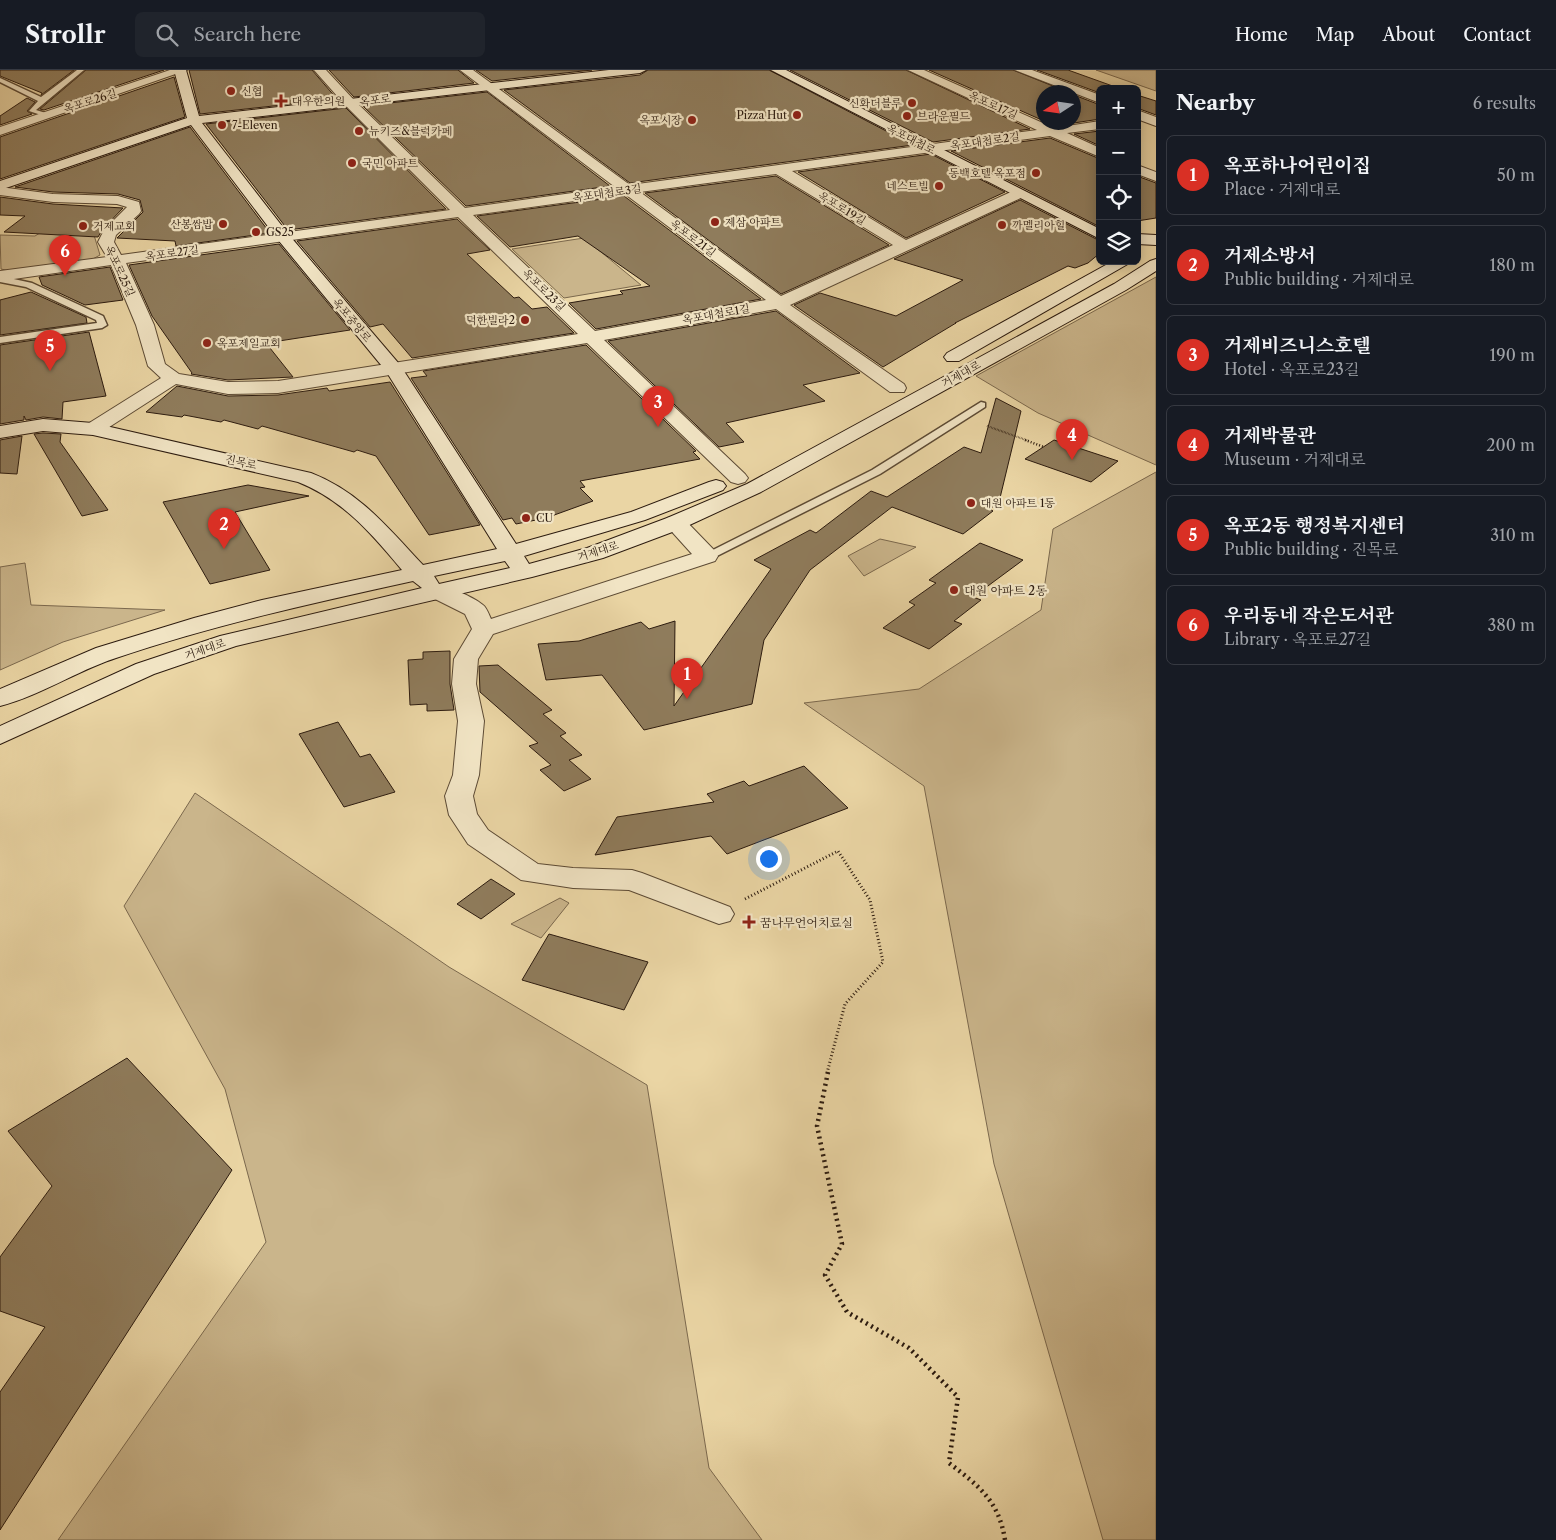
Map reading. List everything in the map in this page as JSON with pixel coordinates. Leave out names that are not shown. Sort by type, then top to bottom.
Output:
[{"type":"street","name":"옥포로26길","points":[[0,131],[181,70]]},
{"type":"street","name":"옥포중앙로","points":[[181,70],[194,120],[231,171],[284,238],[394,369],[509,553],[524,572]]},
{"type":"street","name":"옥포로23길","points":[[320,70],[350,103],[462,213],[738,478]]},
{"type":"street","name":"옥포로21길","points":[[466,70],[780,303],[785,309],[897,388]]},
{"type":"street","name":"옥포로","points":[[0,186],[194,120],[640,70]]},
{"type":"street","name":"옥포대첩로","points":[[777,70],[1096,234]]},
{"type":"street","name":"옥포로17길","points":[[914,70],[1096,151]]},
{"type":"street","points":[[1021,70],[1096,98]]},
{"type":"street","name":"옥포대첩로2길","points":[[929,149],[1096,126]]},
{"type":"street","name":"옥포대첩로3길","points":[[284,238],[929,149]]},
{"type":"street","name":"옥포로19길","points":[[780,170],[905,246]]},
{"type":"street","points":[[1141,171],[1156,177]]},
{"type":"street","name":"옥포로25길","points":[[0,191],[53,198],[118,200],[134,205],[134,211],[128,218],[108,233],[106,242],[117,261],[145,325],[157,366],[173,378]]},
{"type":"street","name":"옥포대첩로1길","points":[[173,378],[228,388],[278,387],[331,376],[394,369],[592,337],[780,303],[1018,194]]},
{"type":"street","name":"옥포로27길","points":[[0,278],[284,238]]},
{"type":"street","points":[[1141,252],[1156,240]]},
{"type":"street","name":"거제대로","points":[[0,698],[105,653],[202,623],[262,607],[509,553],[638,516],[738,478],[1119,265]]},
{"type":"street","name":"거제대로","points":[[0,736],[145,669],[228,641],[289,624],[524,572],[595,553],[675,523],[754,488],[1120,287],[1133,265]]},
{"type":"street","points":[[93,429],[173,378]]},
{"type":"street","name":"진목로","points":[[0,432],[43,425],[93,429],[284,472],[322,484],[356,507],[382,531],[416,573],[439,592],[475,610],[484,629]]},
{"type":"street","points":[[675,523],[707,556],[484,629],[466,659],[464,684],[471,721],[466,775],[459,796],[463,815],[478,837],[531,873],[573,878],[632,880],[719,914]]},
{"type":"lane","points":[[47,115],[32,111],[42,100],[81,70]]},
{"type":"lane","points":[[0,80],[42,100]]},
{"type":"lane","points":[[0,278],[29,285],[100,318],[102,325],[0,340]]},
{"type":"lane","points":[[707,556],[876,472],[981,405]]},
{"type":"path","points":[[963,417],[1044,447]]},
{"type":"path","points":[[719,914],[838,851],[870,900],[883,962],[846,1004],[824,1086],[817,1126],[842,1244],[825,1275],[847,1312],[909,1348],[958,1397],[950,1463],[986,1491],[1004,1521],[1005,1540]]},
{"type":"shaded area","points":[[1096,70],[1156,70],[1156,91]]},
{"type":"shaded area","points":[[43,231],[94,235],[100,255],[91,260],[10,271],[1,269],[0,235],[35,236]]},
{"type":"shaded area","points":[[584,238],[641,285],[564,298],[512,249]]},
{"type":"shaded area","points":[[1156,277],[1156,465],[1038,413],[976,376]]},
{"type":"shaded area","points":[[1156,472],[1156,1540],[1103,1540],[994,1164],[924,786],[804,703],[919,689],[1041,610],[1053,529]]},
{"type":"shaded area","points":[[880,539],[916,547],[864,576],[848,556]]},
{"type":"shaded area","points":[[25,563],[31,605],[165,610],[63,642],[0,670],[0,567]]},
{"type":"shaded area","points":[[195,793],[449,967],[647,1085],[709,1468],[762,1540],[58,1540],[266,1242],[225,1089],[124,906]]},
{"type":"shaded area","points":[[560,898],[569,903],[541,938],[511,924]]},
{"type":"building","points":[[0,70],[74,70],[41,95],[42,93],[0,76]]},
{"type":"building","points":[[86,70],[164,70],[44,110],[40,109]]},
{"type":"building","points":[[189,70],[312,70],[337,99],[200,114]]},
{"type":"building","points":[[329,70],[458,70],[474,83],[354,97]]},
{"type":"building","points":[[476,70],[592,70],[492,81]]},
{"type":"building","points":[[648,70],[769,70],[913,145],[630,183],[504,90],[640,75]]},
{"type":"building","points":[[790,70],[906,70],[1030,129],[933,142]]},
{"type":"building","points":[[929,70],[1013,70],[1050,85],[1036,85],[1036,117]]},
{"type":"building","points":[[1037,70],[1068,70],[1110,85],[1096,85],[1096,92]]},
{"type":"building","points":[[174,77],[185,117],[0,179],[0,137]]},
{"type":"building","points":[[487,92],[610,186],[466,206],[363,106]]},
{"type":"building","points":[[1141,96],[1156,101],[1156,115],[1141,109]]},
{"type":"building","points":[[27,98],[35,102],[27,111],[32,114],[0,125],[0,116]]},
{"type":"building","points":[[1081,98],[1096,103],[1096,120],[1081,122]]},
{"type":"building","points":[[346,108],[446,209],[288,230],[206,124]]},
{"type":"building","points":[[190,127],[270,233],[176,246],[175,241],[117,238],[143,212],[140,200],[118,194],[53,192],[15,187]]},
{"type":"building","points":[[1096,131],[1096,144],[1074,134]]},
{"type":"building","points":[[1050,138],[1096,157],[1096,225],[951,151]]},
{"type":"building","points":[[931,154],[1005,192],[906,238],[798,172]]},
{"type":"building","points":[[776,176],[889,245],[781,294],[645,193]]},
{"type":"building","points":[[1141,177],[1156,183],[1156,218],[1141,220]]},
{"type":"building","points":[[624,196],[761,299],[596,329],[569,303],[623,294],[620,291],[650,286],[578,236],[510,247],[477,216]]},
{"type":"building","points":[[0,197],[53,204],[123,208],[98,237],[4,232],[25,216],[0,215]]},
{"type":"building","points":[[1020,200],[1096,239],[1096,256],[1088,263],[1075,268],[1068,266],[955,323],[883,367],[794,305],[820,293],[896,316],[963,280],[894,259]]},
{"type":"building","points":[[457,219],[490,250],[467,254],[514,298],[519,297],[532,309],[547,307],[574,333],[412,358],[383,324],[370,327],[297,241]]},
{"type":"building","points":[[279,244],[350,330],[266,343],[293,377],[228,380],[191,374],[152,316],[129,265]]},
{"type":"building","points":[[110,267],[123,300],[85,305],[42,285],[39,277]]},
{"type":"building","points":[[31,292],[86,317],[87,323],[0,335],[0,300]]},
{"type":"building","points":[[776,311],[860,373],[803,385],[825,401],[726,423],[744,442],[719,447],[608,341]]},
{"type":"building","points":[[89,332],[106,396],[63,402],[62,419],[43,417],[26,420],[24,416],[24,420],[0,424],[0,345]]},
{"type":"building","points":[[586,345],[696,451],[693,452],[700,459],[580,481],[585,487],[580,488],[593,501],[546,518],[516,524],[512,518],[503,520],[411,378],[427,376],[423,371]]},
{"type":"building","points":[[390,382],[480,525],[429,535],[376,456],[357,450],[354,452],[262,426],[258,429],[224,420],[221,422],[184,415],[182,417],[146,412],[177,386],[228,396],[278,395],[327,388],[329,391]]},
{"type":"building","points":[[996,398],[1021,411],[999,502],[990,509],[993,511],[963,534],[892,507],[810,570],[764,640],[752,704],[644,730],[602,675],[546,680],[538,644],[579,641],[641,622],[649,629],[675,621],[674,706],[771,569],[754,560],[810,530],[816,533],[871,491],[887,497],[964,447],[981,453]]},
{"type":"building","points":[[34,434],[61,434],[60,442],[108,510],[82,516]]},
{"type":"building","points":[[22,436],[17,474],[0,473],[0,440]]},
{"type":"building","points":[[1054,440],[1118,461],[1091,482],[1025,459]]},
{"type":"building","points":[[248,485],[309,496],[235,512],[270,570],[210,584],[163,502]]},
{"type":"building","name":"대원 아파트 2동","points":[[980,543],[1023,560],[973,597],[981,600],[954,621],[962,624],[929,649],[883,628],[915,605],[909,602],[936,583],[929,580]]},
{"type":"building","points":[[450,651],[450,684],[454,710],[427,711],[427,704],[410,705],[408,660],[423,659],[423,652]]},
{"type":"building","points":[[498,665],[552,710],[543,714],[566,733],[560,736],[582,755],[569,760],[591,779],[564,791],[540,770],[551,765],[529,746],[538,743],[480,692],[479,666]]},
{"type":"building","points":[[338,722],[360,757],[370,754],[395,792],[344,807],[299,734]]},
{"type":"building","points":[[804,766],[848,808],[727,854],[711,836],[595,855],[617,817],[714,802],[707,794],[744,781],[749,786]]},
{"type":"building","points":[[491,879],[515,894],[481,919],[457,904]]},
{"type":"building","points":[[549,934],[648,962],[624,1010],[522,980]]},
{"type":"building","points":[[127,1058],[232,1170],[0,1530],[0,1392],[45,1327],[0,1311],[0,1257],[52,1186],[8,1131]]},
{"type":"place","name":"신협","points":[[231,91]]},
{"type":"place","name":"대우한의원","points":[[281,101]]},
{"type":"place","name":"신화더블루","points":[[912,103]]},
{"type":"place","name":"Pizza Hut","points":[[797,115]]},
{"type":"place","name":"브라운필드","points":[[907,116]]},
{"type":"place","name":"옥포시장","points":[[692,120]]},
{"type":"place","name":"7-Eleven","points":[[222,125]]},
{"type":"place","name":"뉴키즈&블럭카페","points":[[359,131]]},
{"type":"place","name":"국민 아파트","points":[[352,163]]},
{"type":"place","name":"동백호텔 옥포점","points":[[1036,173]]},
{"type":"place","name":"네스트빌","points":[[939,186]]},
{"type":"place","name":"제삼 아파트","points":[[715,222]]},
{"type":"place","name":"산봉쌈밥","points":[[223,224]]},
{"type":"place","name":"까멜리아힐","points":[[1002,225]]},
{"type":"place","name":"거제교회","points":[[83,226]]},
{"type":"place","name":"GS25","points":[[256,232]]},
{"type":"place","name":"우리동네 작은도서관","points":[[65,276]]},
{"type":"place","name":"덕한빌라2","points":[[525,320]]},
{"type":"place","name":"옥포제일교회","points":[[207,343]]},
{"type":"place","name":"옥포2동 행정복지센터","points":[[50,371]]},
{"type":"place","name":"거제비즈니스호텔","points":[[658,427]]},
{"type":"place","name":"거제박물관","points":[[1072,460]]},
{"type":"place","name":"대원 아파트 1동","points":[[971,503]]},
{"type":"place","name":"CU","points":[[526,518]]},
{"type":"place","name":"거제소방서","points":[[224,549]]},
{"type":"place","name":"대원 아파트 2동","points":[[954,590]]},
{"type":"place","name":"옥포하나어린이집","points":[[687,699]]},
{"type":"place","name":"꿈나무언어치료실","points":[[749,922]]}]
